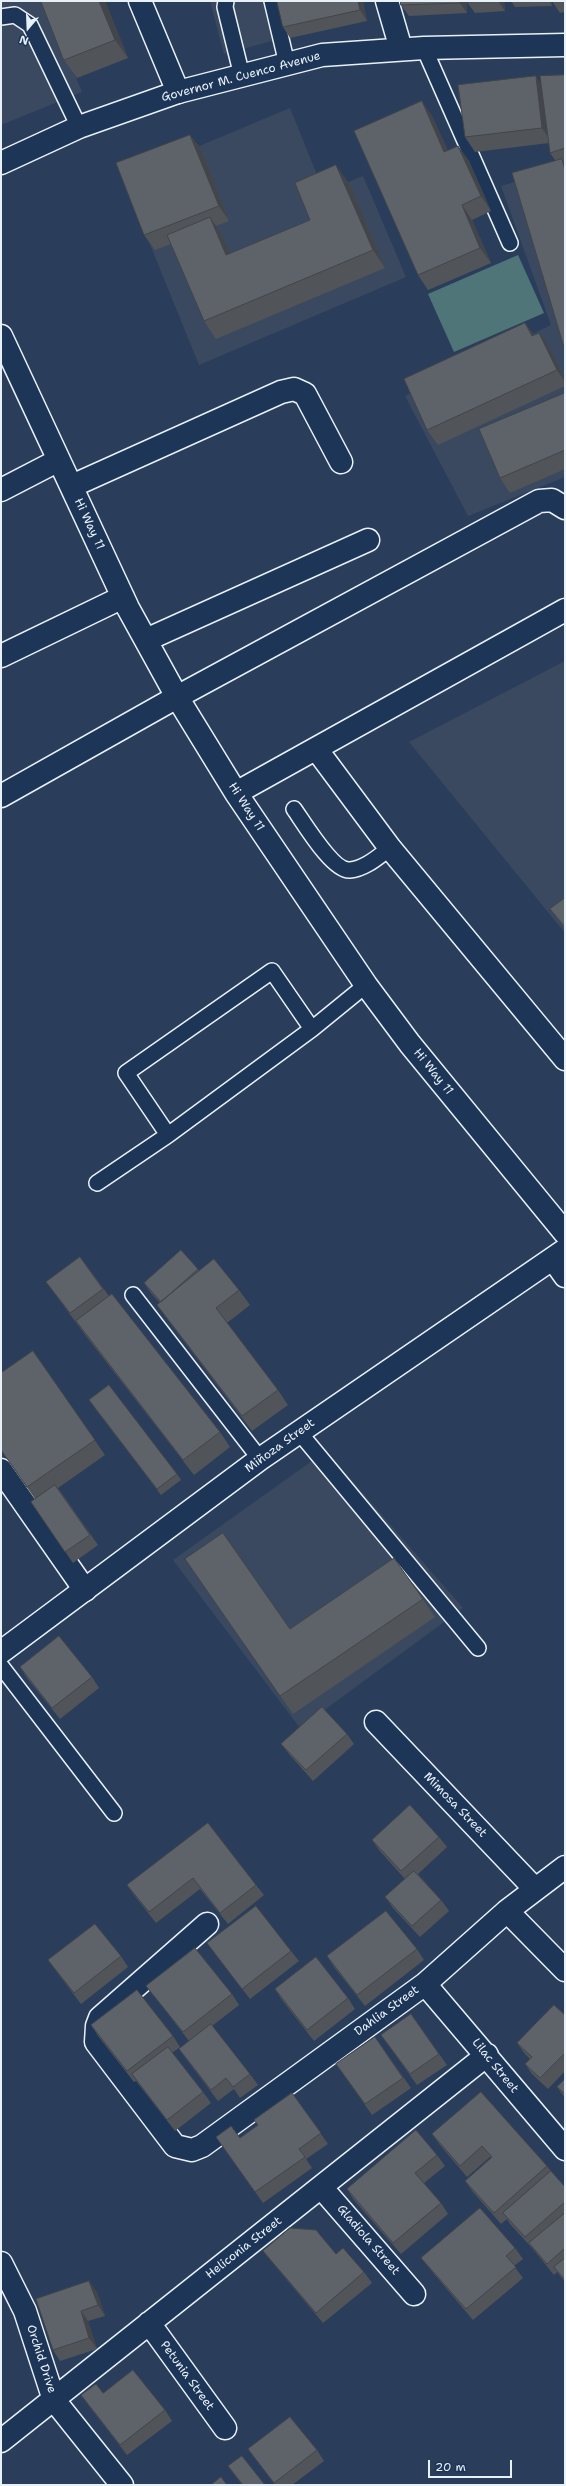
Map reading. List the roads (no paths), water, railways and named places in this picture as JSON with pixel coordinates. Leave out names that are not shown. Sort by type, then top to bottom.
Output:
[{"type":"street","points":[[140,1],[178,92]]},
{"type":"street","points":[[387,1],[400,49]]},
{"type":"street","name":"Governor M. Cuenco Avenue","points":[[1,163],[79,127],[178,92],[322,55],[424,48],[565,45]]},
{"type":"street","name":"Hi Way 11","points":[[1,336],[123,597],[176,697],[236,793],[366,985],[410,1044],[565,1233]]},
{"type":"street","points":[[72,486],[280,392],[294,389],[305,394],[341,462]]},
{"type":"street","points":[[1,490],[59,460]]},
{"type":"street","points":[[1,796],[176,697],[539,502],[552,500],[565,508]]},
{"type":"street","points":[[146,640],[368,540]]},
{"type":"street","points":[[1,656],[123,597]]},
{"type":"street","points":[[236,793],[317,750],[565,610]]},
{"type":"street","points":[[317,750],[390,848],[565,1059]]},
{"type":"street","name":"Miñoza Street","points":[[1,1652],[260,1459],[561,1261]]},
{"type":"street","points":[[1,1470],[85,1590]]},
{"type":"street","name":"Mimosa Street","points":[[376,1722],[535,1889]]},
{"type":"street","name":"Dahlia Street","points":[[207,1924],[100,2018],[96,2032],[96,2042],[176,2146],[192,2150],[202,2146],[425,1984],[507,1910],[565,1867]]},
{"type":"street","points":[[507,1910],[565,1970]]},
{"type":"street","name":"Lilac Street","points":[[425,1984],[487,2055],[565,2149]]},
{"type":"street","name":"Heliconia Street","points":[[1,2441],[487,2055]]},
{"type":"street","name":"Gladiola Street","points":[[321,2187],[414,2294]]},
{"type":"street","name":"Orchid Drive","points":[[1,2263],[25,2310],[54,2400],[122,2485]]},
{"type":"street","name":"Petunia Street","points":[[149,2323],[225,2428]]},
{"type":"lane","points":[[226,1],[225,7],[242,76]]},
{"type":"lane","points":[[272,1],[287,64]]},
{"type":"lane","points":[[1,17],[15,15],[30,25],[79,127]]},
{"type":"lane","points":[[424,48],[510,243]]},
{"type":"lane","points":[[294,809],[337,867],[350,871],[363,866],[390,848]]},
{"type":"lane","points":[[168,1134],[126,1073],[272,971],[312,1029]]},
{"type":"lane","points":[[97,1183],[168,1134],[312,1029],[366,985]]},
{"type":"lane","points":[[133,1295],[260,1459]]},
{"type":"lane","points":[[299,1432],[478,1648]]},
{"type":"lane","points":[[1,1666],[114,1813]]}]
